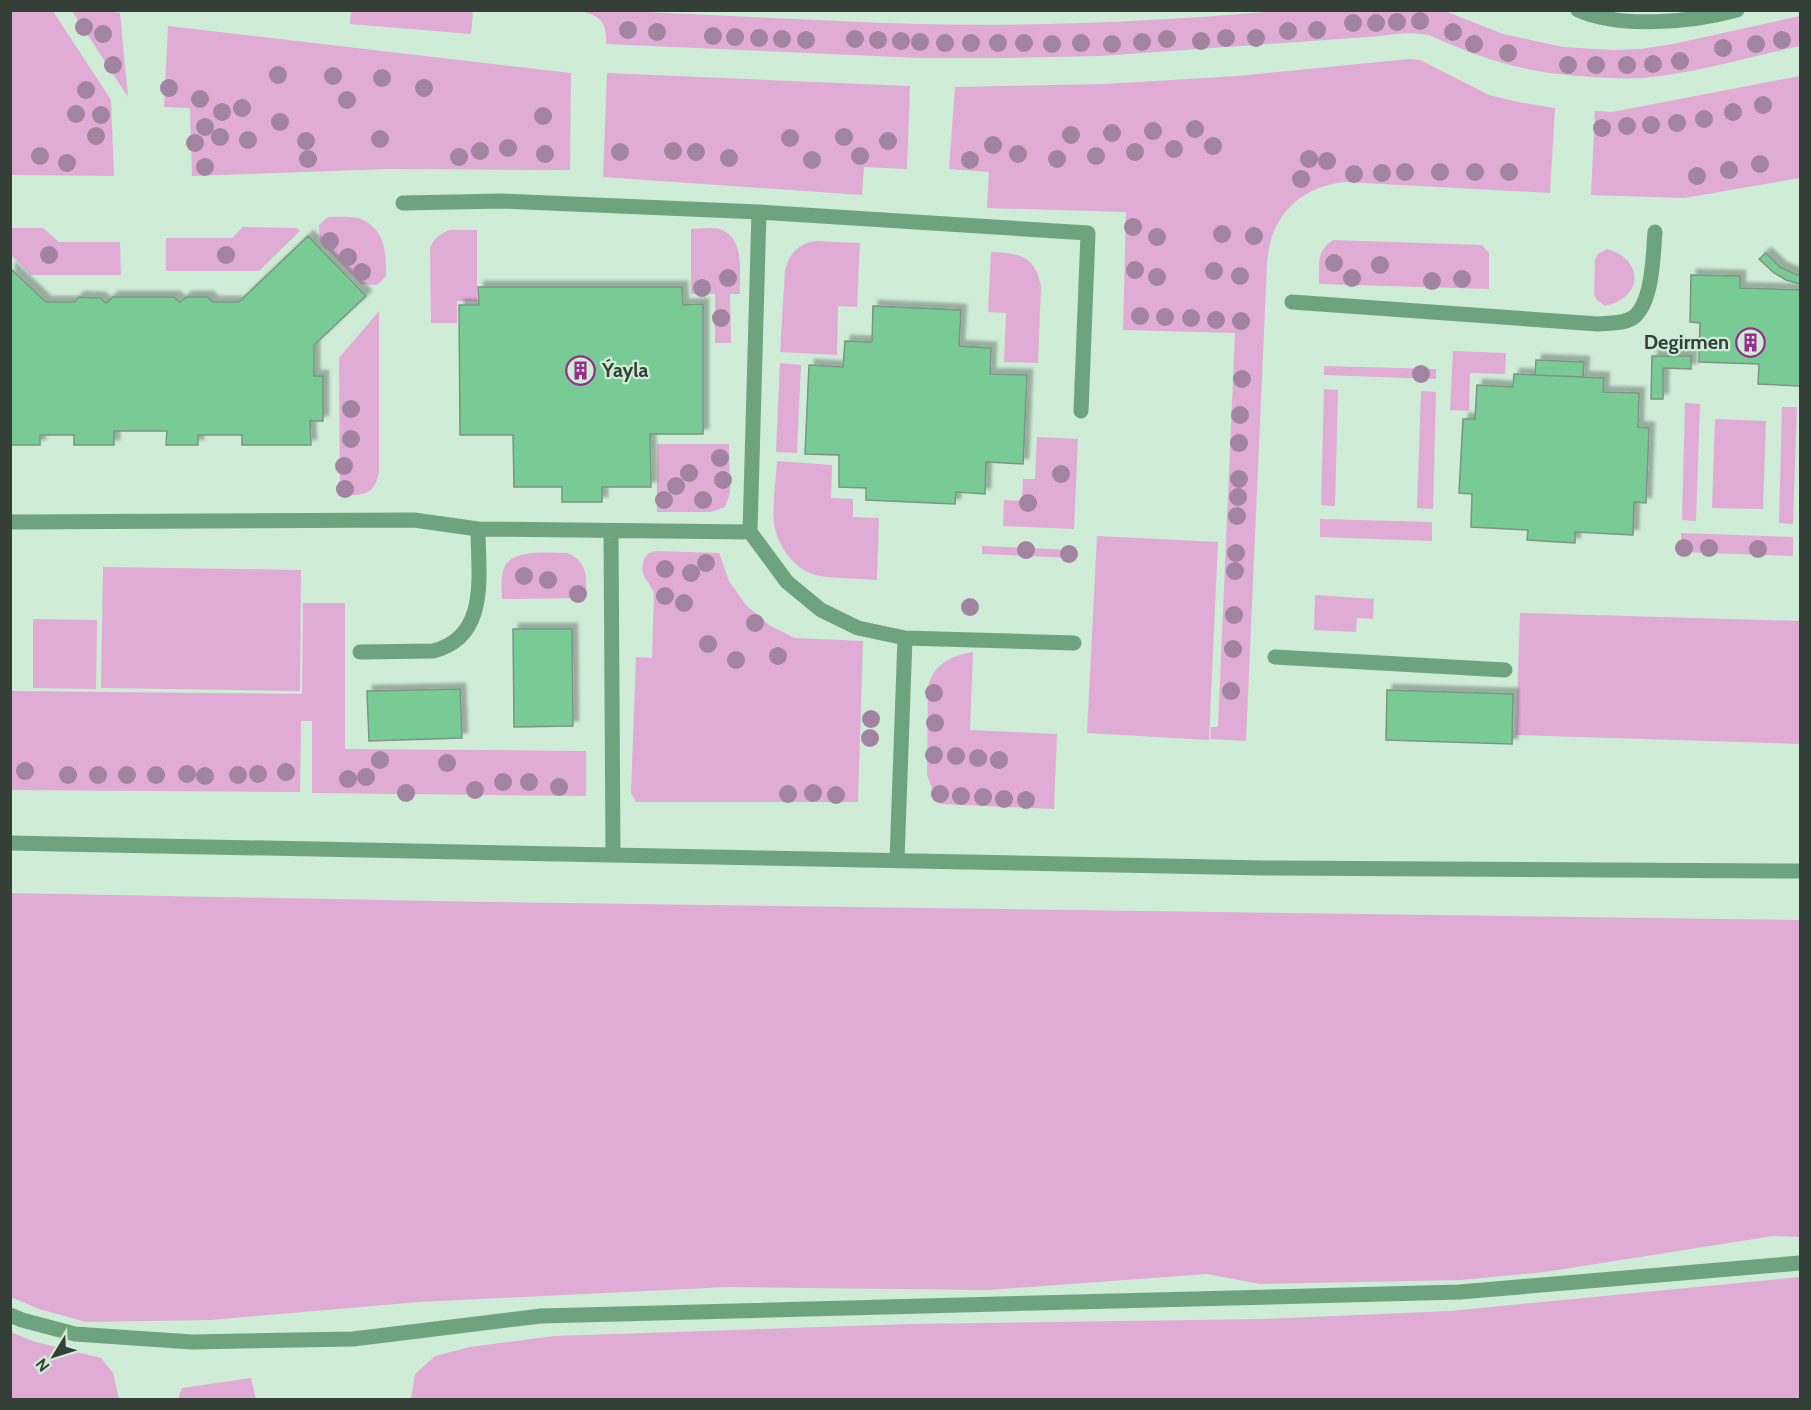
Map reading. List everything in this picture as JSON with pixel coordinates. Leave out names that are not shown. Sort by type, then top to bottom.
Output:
[{"type":"street","points":[[1578,10],[1617,20],[1664,21],[1719,15],[1737,10]]},
{"type":"street","points":[[403,202],[502,201],[759,212],[1088,233],[1081,411]]},
{"type":"street","points":[[759,212],[750,532],[787,582],[821,610],[858,628],[905,638],[1074,643]]},
{"type":"street","points":[[1292,302],[1598,324],[1618,323],[1634,317],[1643,306],[1649,288],[1655,232]]},
{"type":"street","points":[[10,522],[414,520],[478,530],[750,532]]},
{"type":"street","points":[[360,652],[433,651],[445,648],[465,632],[477,609],[478,530]]},
{"type":"street","points":[[611,531],[613,854]]},
{"type":"street","points":[[897,860],[905,638]]},
{"type":"street","points":[[1275,657],[1505,670]]},
{"type":"street","points":[[10,843],[1265,868],[1800,871]]},
{"type":"street","points":[[10,1315],[75,1334],[192,1342],[353,1339],[541,1316],[1460,1292],[1800,1263]]},
{"type":"shaded area","points":[[11,10],[53,11],[111,100],[114,176],[11,175]]},
{"type":"shaded area","points":[[1289,10],[1445,11],[1503,34],[1563,47],[1613,50],[1673,44],[1800,16],[1800,46],[1683,72],[1643,78],[1618,78],[1548,73],[1509,65],[1429,35],[1417,33],[1100,56],[920,58],[606,44],[606,32],[600,19],[584,12],[622,11],[917,24],[1010,25],[1150,20]]},
{"type":"shaded area","points":[[72,11],[120,13],[128,97]]},
{"type":"shaded area","points":[[351,11],[473,11],[471,34],[350,24]]},
{"type":"shaded area","points":[[168,26],[571,73],[570,170],[389,169],[192,176],[190,108],[164,107]]},
{"type":"shaded area","points":[[1409,59],[1420,60],[1489,95],[1555,108],[1550,193],[1344,182],[1313,190],[1290,207],[1281,218],[1269,247],[1267,263],[1246,741],[1210,739],[1211,727],[1218,727],[1235,333],[1123,330],[1126,212],[987,208],[989,172],[949,169],[955,87],[1104,84],[1238,76]]},
{"type":"shaded area","points":[[607,73],[910,86],[907,169],[864,167],[862,195],[603,177]]},
{"type":"shaded area","points":[[1800,76],[1800,178],[1684,198],[1591,195],[1595,111],[1612,112]]},
{"type":"shaded area","points":[[328,217],[361,219],[375,229],[383,243],[386,267],[386,276],[377,285],[361,284],[320,241],[319,225]]},
{"type":"shaded area","points":[[243,227],[297,228],[300,231],[259,271],[166,271],[166,238],[232,238]]},
{"type":"shaded area","points":[[10,228],[43,228],[59,242],[120,242],[121,275],[31,275],[11,255]]},
{"type":"shaded area","points":[[691,229],[720,229],[731,236],[738,250],[740,294],[730,294],[731,343],[715,343],[715,294],[691,294]]},
{"type":"shaded area","points":[[450,230],[477,230],[477,301],[457,301],[457,323],[431,323],[430,248],[438,237]]},
{"type":"shaded area","points":[[1333,240],[1482,245],[1489,253],[1489,289],[1319,284],[1321,254]]},
{"type":"shaded area","points":[[815,241],[860,243],[857,307],[838,306],[837,355],[780,352],[785,270],[796,250],[804,244]]},
{"type":"shaded area","points":[[1607,249],[1628,261],[1633,269],[1634,278],[1633,287],[1627,295],[1618,302],[1605,306],[1594,295],[1595,259],[1598,254]]},
{"type":"shaded area","points":[[991,252],[1025,258],[1039,277],[1041,287],[1038,363],[1004,362],[1006,313],[988,312]]},
{"type":"shaded area","points":[[379,311],[379,472],[374,486],[366,493],[340,495],[339,358]]},
{"type":"shaded area","points":[[1453,351],[1506,353],[1505,374],[1470,373],[1469,411],[1450,410]]},
{"type":"shaded area","points":[[780,363],[801,365],[797,453],[776,452]]},
{"type":"shaded area","points":[[1324,366],[1436,369],[1436,379],[1324,375]]},
{"type":"shaded area","points":[[1324,389],[1338,390],[1335,506],[1321,505]]},
{"type":"shaded area","points":[[1421,391],[1436,392],[1433,509],[1417,508]]},
{"type":"shaded area","points":[[1685,403],[1700,404],[1696,521],[1682,520]]},
{"type":"shaded area","points":[[1782,407],[1797,407],[1793,524],[1779,523]]},
{"type":"shaded area","points":[[1715,419],[1766,421],[1763,509],[1712,508]]},
{"type":"shaded area","points":[[1037,437],[1078,439],[1074,529],[1003,526],[1004,500],[1022,501],[1023,479],[1035,479]]},
{"type":"shaded area","points":[[657,444],[729,444],[730,493],[725,507],[711,512],[657,512]]},
{"type":"shaded area","points":[[777,461],[832,465],[831,498],[853,499],[853,517],[879,518],[877,580],[834,578],[811,574],[789,557],[779,541],[774,523]]},
{"type":"shaded area","points":[[1320,519],[1432,522],[1432,541],[1320,537]]},
{"type":"shaded area","points":[[1681,533],[1793,537],[1793,556],[1681,552]]},
{"type":"shaded area","points":[[1097,536],[1218,542],[1209,740],[1087,733]]},
{"type":"shaded area","points":[[982,546],[1074,550],[1073,558],[982,554]]},
{"type":"shaded area","points":[[656,551],[719,553],[729,581],[746,605],[769,625],[795,638],[863,641],[858,802],[636,802],[631,793],[636,657],[652,658],[654,592],[642,568],[644,559],[649,553]]},
{"type":"shaded area","points":[[567,553],[583,566],[586,577],[586,598],[502,599],[502,574],[509,561],[524,554]]},
{"type":"shaded area","points":[[103,567],[301,570],[300,691],[101,688]]},
{"type":"shaded area","points":[[1315,595],[1374,599],[1373,619],[1357,618],[1356,632],[1314,630]]},
{"type":"shaded area","points":[[303,603],[345,603],[345,749],[586,751],[586,796],[312,793],[312,721],[301,721],[300,792],[11,790],[11,691],[302,694]]},
{"type":"shaded area","points":[[1520,613],[1800,621],[1800,744],[1516,735]]},
{"type":"shaded area","points":[[33,619],[97,620],[96,689],[33,688]]},
{"type":"shaded area","points":[[973,652],[970,730],[1057,734],[1054,809],[941,804],[935,796],[927,775],[930,680],[944,662]]},
{"type":"shaded area","points":[[10,893],[1800,920],[1800,1237],[1773,1236],[1545,1272],[1461,1280],[1260,1284],[1207,1274],[989,1290],[727,1287],[419,1302],[211,1320],[86,1322],[39,1309],[11,1297]]},
{"type":"shaded area","points":[[1800,1277],[1800,1399],[411,1399],[415,1374],[435,1356],[470,1347],[554,1336],[911,1324],[1263,1319],[1450,1311]]},
{"type":"shaded area","points":[[11,1332],[32,1341],[101,1358],[113,1373],[119,1399],[11,1399]]},
{"type":"shaded area","points":[[251,1378],[256,1399],[178,1399],[182,1388]]},
{"type":"building","points":[[308,236],[366,296],[314,345],[314,376],[323,376],[323,421],[310,421],[311,445],[242,445],[242,435],[198,435],[198,445],[166,445],[167,431],[114,431],[114,445],[74,445],[74,435],[40,435],[40,445],[10,445],[10,268],[46,302],[74,302],[79,297],[100,298],[106,303],[113,297],[174,297],[180,302],[186,297],[208,297],[213,302],[239,302]]},
{"type":"building","points":[[1766,253],[1780,267],[1800,276],[1800,284],[1774,273],[1759,259]]},
{"type":"building","name":"Degirmen","points":[[1691,275],[1740,276],[1740,288],[1800,290],[1800,386],[1758,384],[1759,364],[1699,362],[1700,323],[1690,322]]},
{"type":"building","name":"Ýayla","points":[[478,287],[682,287],[683,305],[703,304],[703,434],[650,434],[651,487],[602,487],[602,502],[562,502],[562,487],[514,487],[513,435],[460,435],[459,305],[479,305]]},
{"type":"building","points":[[873,306],[961,310],[959,346],[991,348],[990,374],[1027,375],[1023,464],[986,462],[985,494],[956,492],[955,504],[866,500],[866,488],[839,487],[839,455],[805,454],[809,365],[843,367],[845,341],[872,342]]},
{"type":"building","points":[[1652,356],[1691,356],[1691,369],[1663,368],[1663,399],[1651,399]]},
{"type":"building","points":[[1536,360],[1584,362],[1583,377],[1535,375]]},
{"type":"building","points":[[1514,374],[1604,378],[1603,392],[1639,393],[1638,427],[1649,428],[1646,503],[1634,502],[1633,535],[1575,532],[1575,543],[1527,540],[1528,530],[1471,527],[1472,494],[1459,493],[1463,419],[1475,419],[1477,385],[1513,387]]},
{"type":"building","points":[[513,629],[572,629],[573,726],[514,727]]},
{"type":"building","points":[[460,689],[462,738],[369,741],[367,691]]},
{"type":"building","points":[[1387,690],[1513,694],[1512,744],[1386,740]]},
{"type":"place","name":"Degirmen","points":[[1750,342]]},
{"type":"place","name":"Ýayla","points":[[581,370]]}]
